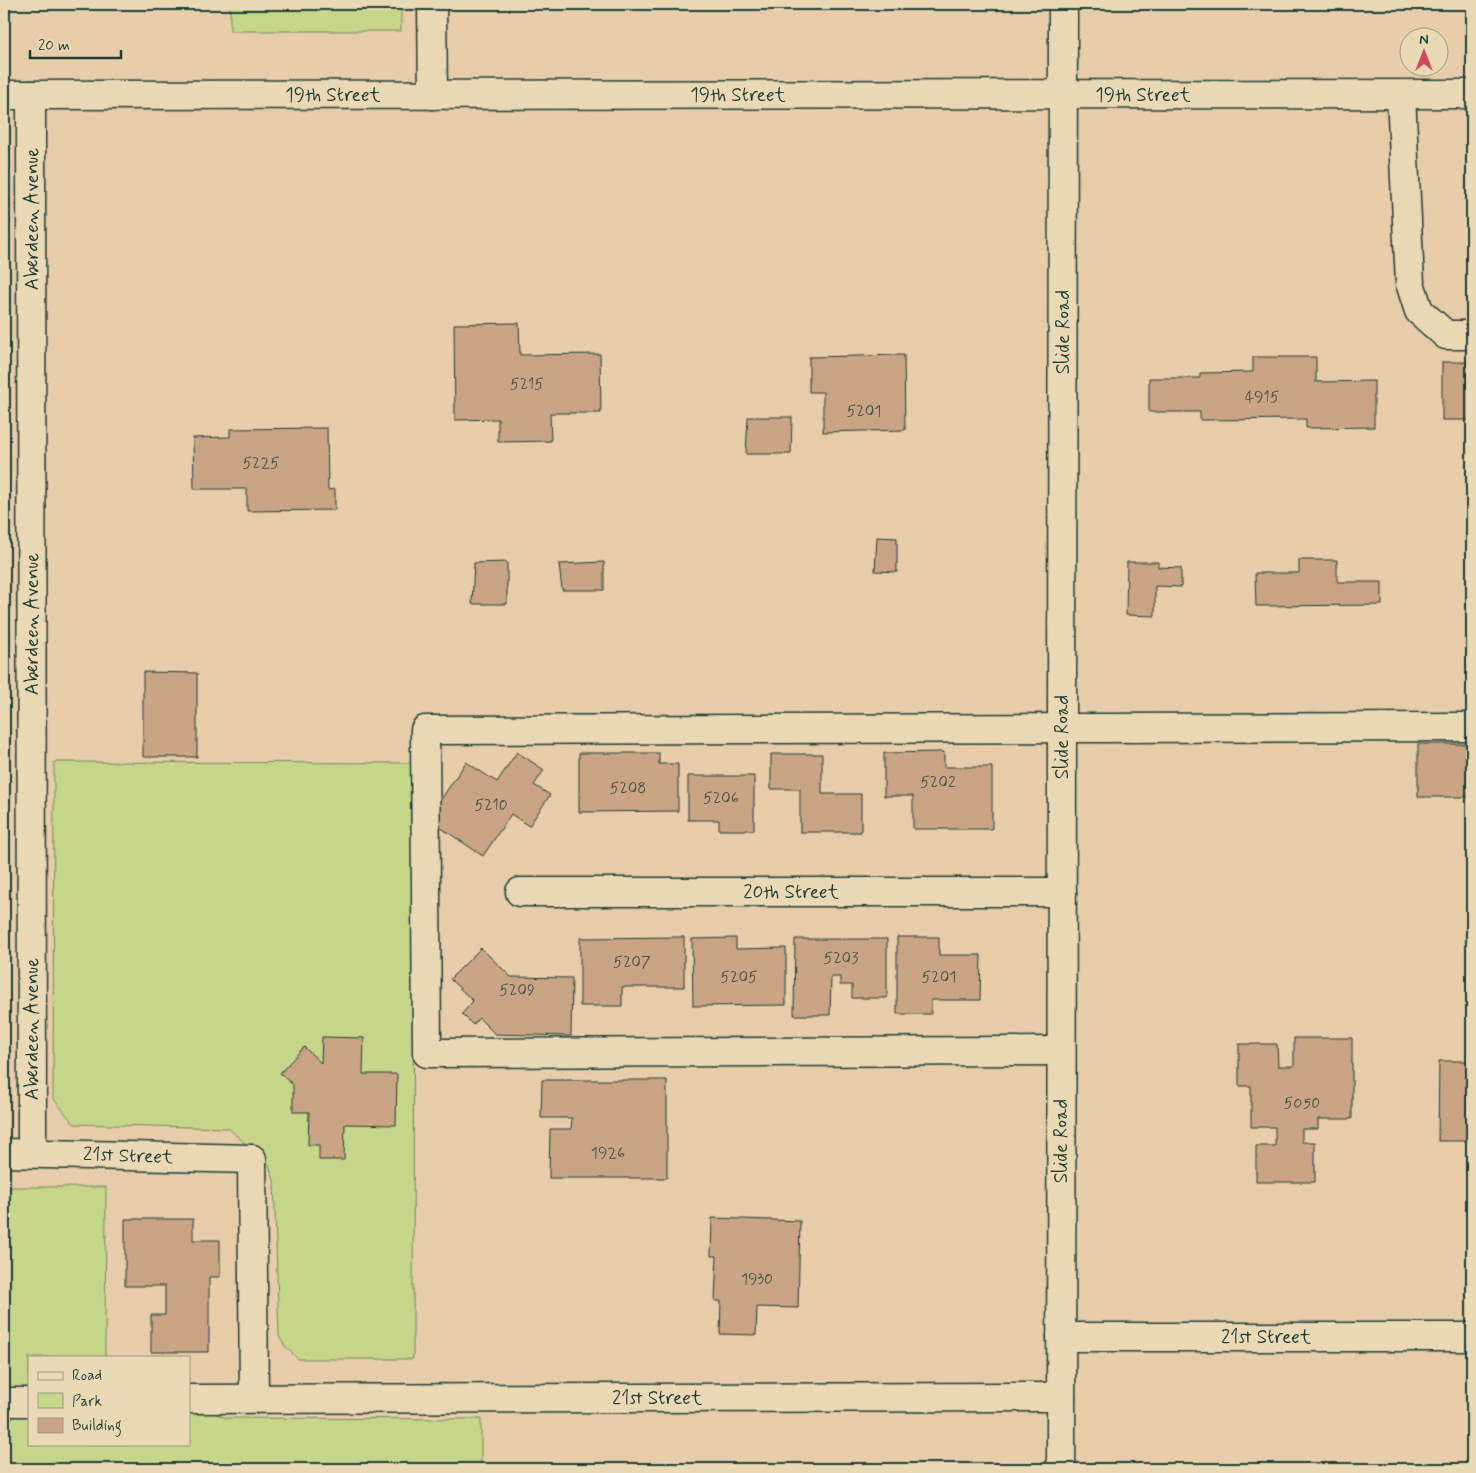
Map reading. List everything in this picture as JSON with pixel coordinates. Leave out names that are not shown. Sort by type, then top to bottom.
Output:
[{"type":"street","points":[[432,4],[433,95]]},
{"type":"street","name":"Slide Road","points":[[1060,1469],[1063,4]]},
{"type":"street","name":"19th Street","points":[[4,95],[1472,94]]},
{"type":"street","name":"Aberdeen Avenue","points":[[32,95],[32,1153]]},
{"type":"street","points":[[1401,95],[1410,283],[1419,311],[1446,335],[1472,335]]},
{"type":"street","points":[[1061,1051],[427,1053],[425,730],[1472,727]]},
{"type":"street","name":"20th Street","points":[[520,892],[1062,892]]},
{"type":"street","name":"21st Street","points":[[4,1153],[252,1159],[254,1398]]},
{"type":"street","name":"21st Street","points":[[1061,1337],[1472,1337]]},
{"type":"street","name":"21st Street","points":[[190,1399],[1061,1397]]},
{"type":"street","points":[[4,1402],[28,1402]]},
{"type":"green space","points":[[230,4],[401,4],[401,31],[230,31]]},
{"type":"green space","points":[[54,762],[414,763],[413,1359],[298,1359],[284,1345],[279,1336],[274,1180],[269,1165],[228,1128],[74,1124],[53,1098]]},
{"type":"green space","points":[[4,1187],[106,1187],[105,1356],[28,1356],[28,1389],[4,1389]]},
{"type":"green space","points":[[190,1410],[206,1410],[226,1418],[481,1419],[481,1469],[4,1469],[4,1411],[28,1411],[28,1446],[190,1446]]},
{"type":"building","points":[[519,323],[520,355],[600,354],[601,413],[550,413],[551,441],[498,442],[498,419],[455,420],[454,324]]},
{"type":"building","points":[[904,355],[905,430],[823,432],[823,392],[809,392],[809,357]]},
{"type":"building","points":[[1253,357],[1316,357],[1316,382],[1374,381],[1374,427],[1306,428],[1306,419],[1200,420],[1200,412],[1149,412],[1149,378],[1200,378],[1200,373],[1253,372]]},
{"type":"building","points":[[1442,362],[1472,362],[1472,420],[1442,420]]},
{"type":"building","points":[[748,417],[792,417],[791,454],[746,454]]},
{"type":"building","points":[[327,428],[328,490],[335,489],[335,510],[247,511],[247,489],[194,489],[193,438],[230,437],[230,429]]},
{"type":"building","points":[[877,537],[897,538],[897,572],[875,571]]},
{"type":"building","points":[[1299,560],[1337,560],[1337,582],[1382,582],[1382,605],[1256,606],[1255,573],[1299,573]]},
{"type":"building","points":[[507,562],[507,604],[472,604],[474,563]]},
{"type":"building","points":[[604,562],[604,590],[562,590],[559,564]]},
{"type":"building","points":[[1127,562],[1158,562],[1158,567],[1181,568],[1181,587],[1155,586],[1155,616],[1126,615]]},
{"type":"building","points":[[143,672],[197,673],[197,757],[143,757]]},
{"type":"building","points":[[1418,744],[1472,744],[1472,797],[1418,797]]},
{"type":"building","points":[[517,752],[544,770],[534,785],[550,795],[529,826],[511,814],[483,856],[428,819],[466,762],[497,782]]},
{"type":"building","points":[[944,752],[944,767],[992,767],[992,829],[913,829],[913,796],[884,796],[884,753]]},
{"type":"building","points":[[579,753],[659,753],[659,764],[678,764],[678,811],[579,812]]},
{"type":"building","points":[[771,754],[822,754],[822,794],[861,794],[861,832],[800,832],[800,789],[771,789]]},
{"type":"building","points":[[688,776],[754,776],[754,830],[719,830],[719,820],[688,820]]},
{"type":"building","points":[[684,937],[684,987],[622,987],[622,1006],[580,1006],[580,938]]},
{"type":"building","points":[[897,937],[939,937],[939,955],[981,955],[980,1000],[931,1000],[931,1014],[897,1014]]},
{"type":"building","points":[[736,938],[736,949],[786,948],[786,1005],[693,1006],[692,939]]},
{"type":"building","points":[[795,939],[887,939],[887,998],[852,998],[852,985],[840,985],[840,977],[831,977],[830,1015],[794,1015]]},
{"type":"building","points":[[481,948],[511,977],[572,978],[571,1036],[495,1034],[479,1018],[473,1025],[462,1014],[473,1001],[450,979]]},
{"type":"building","points":[[322,1037],[364,1038],[363,1074],[397,1074],[396,1125],[345,1124],[344,1160],[319,1160],[319,1145],[308,1145],[309,1112],[293,1112],[293,1085],[280,1073],[304,1047],[321,1063]]},
{"type":"building","points":[[1294,1038],[1352,1038],[1352,1119],[1318,1119],[1318,1129],[1302,1129],[1302,1142],[1315,1142],[1315,1182],[1256,1182],[1256,1146],[1275,1146],[1275,1127],[1251,1127],[1251,1086],[1239,1086],[1239,1044],[1277,1044],[1278,1066],[1294,1066]]},
{"type":"building","points":[[1439,1061],[1472,1061],[1472,1141],[1438,1141]]},
{"type":"building","points":[[542,1080],[667,1080],[667,1178],[549,1178],[550,1129],[571,1129],[572,1118],[541,1118]]},
{"type":"building","points":[[712,1218],[800,1221],[798,1308],[757,1307],[756,1335],[720,1334],[721,1301],[715,1301],[717,1256],[711,1256]]},
{"type":"building","points":[[125,1219],[193,1219],[193,1240],[220,1240],[220,1277],[209,1277],[209,1352],[151,1352],[151,1315],[165,1315],[165,1286],[125,1286]]}]
